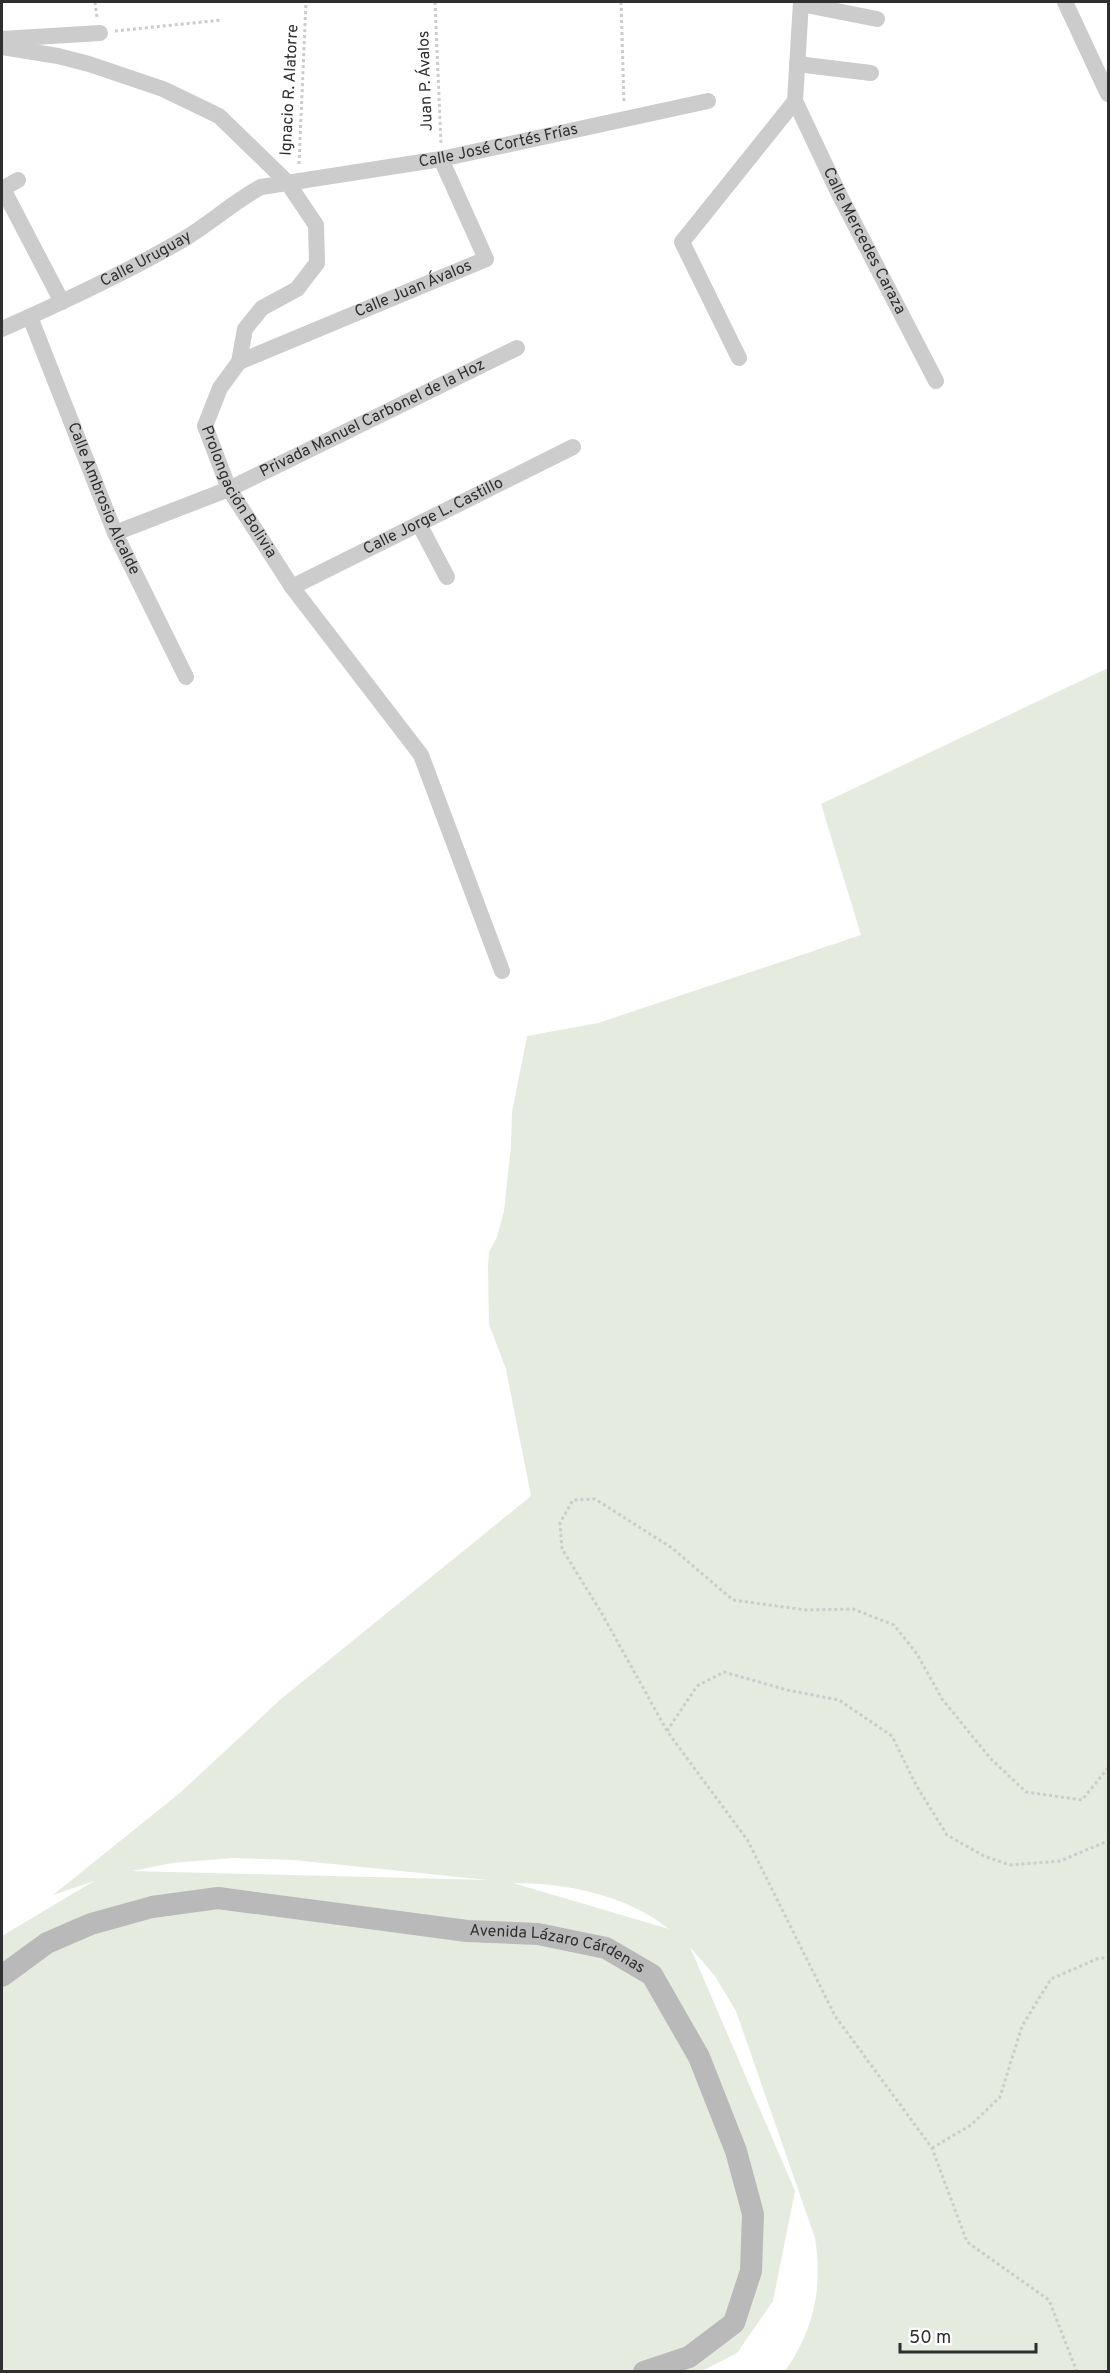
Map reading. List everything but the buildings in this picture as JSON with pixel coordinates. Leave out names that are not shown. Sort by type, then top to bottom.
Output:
[{"type":"main road","name":"Avenida Lázaro Cárdenas","points":[[2,1976],[47,1943],[91,1924],[153,1906],[218,1898],[466,1931],[538,1934],[606,1948],[651,1975],[699,2057],[736,2151],[753,2214],[751,2271],[734,2323],[689,2357],[644,2372]]},
{"type":"street","points":[[1065,2],[1108,92]]},
{"type":"street","points":[[801,3],[877,19]]},
{"type":"street","name":"Calle Mercedes Caraza","points":[[801,3],[795,101],[839,194],[936,381]]},
{"type":"street","points":[[2,39],[100,33]]},
{"type":"street","name":"Prolongación Bolivia","points":[[2,47],[58,56],[89,64],[163,89],[196,104],[219,116],[293,181],[316,225],[317,263],[297,289],[262,308],[245,329],[239,362],[220,388],[205,426],[229,489],[292,587],[422,755],[502,971]]},
{"type":"street","points":[[797,64],[871,72]]},
{"type":"street","name":"Calle José Cortés Frías","points":[[293,181],[441,159],[708,100]]},
{"type":"street","points":[[739,358],[682,242],[795,101]]},
{"type":"street","name":"Calle Juan Ávalos","points":[[239,362],[486,259],[441,159]]},
{"type":"street","points":[[18,180],[2,189],[62,302]]},
{"type":"street","name":"Calle Uruguay","points":[[2,329],[62,302],[186,238],[237,200],[261,187],[293,181]]},
{"type":"street","name":"Calle Ambrosio Alcalde","points":[[30,316],[115,533],[186,677]]},
{"type":"street","name":"Privada Manuel Carbonel de la Hoz","points":[[115,533],[229,489],[517,348]]},
{"type":"street","name":"Calle Jorge L. Castillo","points":[[292,587],[573,447]]},
{"type":"street","points":[[419,524],[447,577]]},
{"type":"path","name":"Ignacio R. Alatorre","points":[[293,181],[306,2]]},
{"type":"path","name":"Juan P. Ávalos","points":[[435,2],[441,159]]},
{"type":"path","points":[[621,2],[624,119]]},
{"type":"path","points":[[100,33],[222,20]]},
{"type":"path","points":[[1077,2372],[1049,2300],[967,2242],[932,2148],[835,2016],[748,1841],[667,1731],[601,1612],[562,1549],[560,1523],[573,1500],[595,1499],[672,1548],[733,1600],[806,1610],[853,1608],[894,1625],[917,1654],[942,1699],[990,1758],[1026,1792],[1083,1800],[1108,1768]]},
{"type":"path","points":[[667,1731],[697,1686],[724,1672],[787,1690],[839,1700],[892,1736],[916,1785],[947,1835],[984,1856],[1010,1865],[1060,1861],[1108,1841]]},
{"type":"path","points":[[932,2148],[971,2125],[1000,2097],[1022,2026],[1051,1979],[1099,1958],[1108,1958]]},
{"type":"shaded area","points":[[1108,668],[1108,2371],[785,2371],[803,2340],[814,2308],[818,2274],[815,2238],[736,2011],[715,1976],[690,1947],[795,2191],[773,2301],[737,2353],[700,2372],[2,2371],[2,1936],[94,1881],[53,1895],[181,1792],[281,1699],[531,1496],[506,1369],[489,1324],[488,1267],[489,1252],[497,1237],[504,1211],[512,1113],[527,1036],[598,1023],[861,935],[821,804]],"holes":[[[233,1858],[294,1860],[488,1880],[132,1871],[172,1863]],[[513,1883],[554,1885],[595,1893],[634,1907],[669,1929]]]}]
